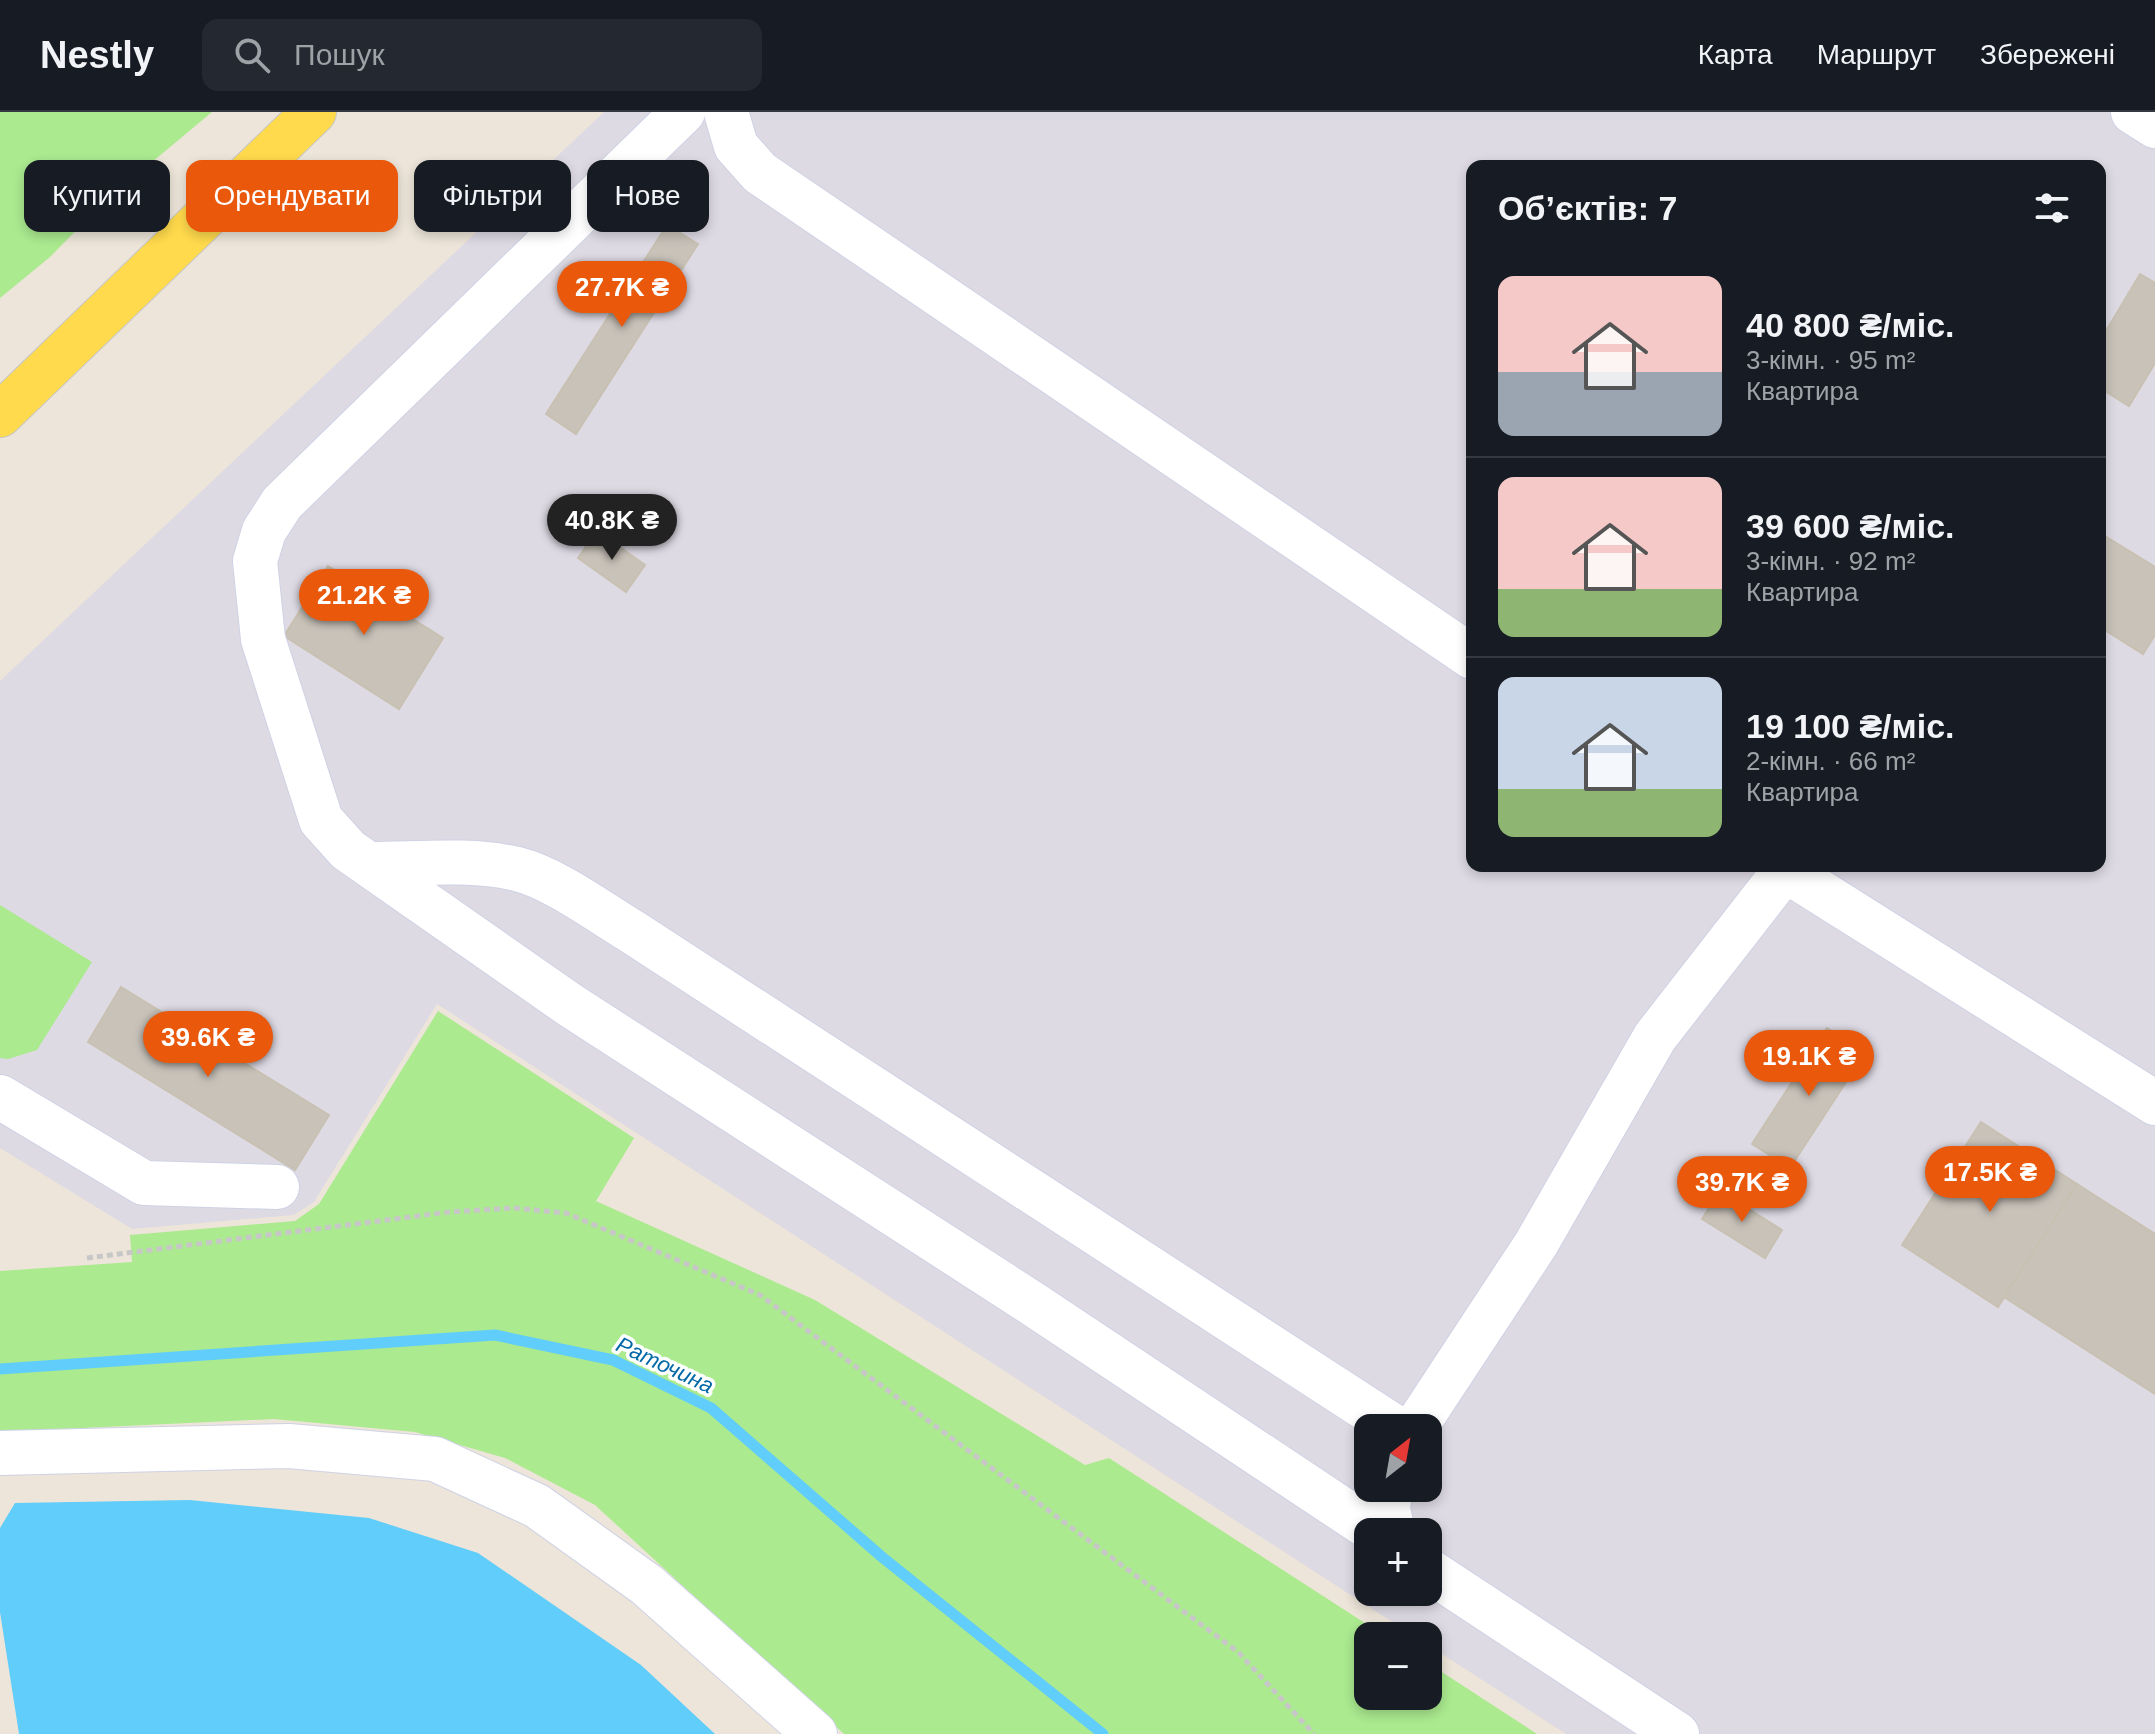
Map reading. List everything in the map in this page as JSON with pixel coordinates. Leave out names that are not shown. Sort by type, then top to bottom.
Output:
[{"type":"main road","points":[[0,415],[314,112]]},
{"type":"lane","points":[[683,112],[282,503],[264,531],[255,561],[263,639],[321,820],[348,850],[583,1014],[1020,1296],[1355,1518]]},
{"type":"lane","points":[[726,112],[736,146],[760,173],[1466,653]]},
{"type":"lane","points":[[2133,112],[2155,126]]},
{"type":"lane","points":[[369,864],[479,864],[519,870],[559,888],[631,931],[1374,1414]]},
{"type":"lane","points":[[1424,1414],[1536,1244],[1655,1037],[1779,872]]},
{"type":"lane","points":[[1788,872],[2155,1103]]},
{"type":"lane","points":[[0,1097],[144,1183],[277,1187]]},
{"type":"lane","points":[[0,1453],[289,1446],[435,1459],[537,1506],[647,1585],[815,1734]]},
{"type":"lane","points":[[1442,1579],[1677,1734]]},
{"type":"path","points":[[87,1258],[449,1212],[514,1208],[566,1213],[760,1295],[1238,1652],[1314,1734]]},
{"type":"shaded area","points":[[604,112],[2155,112],[2155,1734],[1566,1734],[1442,1654],[1442,1622],[1392,1622],[1368,1606],[1442,1606],[1442,1518],[1354,1518],[1354,1597],[437,1004],[314,1202],[294,1215],[132,1229],[0,1148],[0,681],[477,232],[571,232],[571,160],[553,160]]},
{"type":"green space","points":[[0,112],[212,112],[155,160],[24,160],[24,232],[75,232],[50,257],[0,298]]},
{"type":"green space","points":[[0,905],[92,962],[37,1050],[8,1059],[0,1058]]},
{"type":"green space","points":[[438,1011],[634,1138],[596,1201],[815,1300],[1085,1465],[1109,1458],[1363,1622],[1354,1622],[1354,1710],[1442,1710],[1442,1672],[1537,1734],[844,1734],[595,1505],[505,1458],[415,1432],[274,1419],[0,1432],[0,1271],[132,1262],[130,1235],[295,1221],[319,1204]]},
{"type":"water","points":[[190,1500],[369,1518],[478,1553],[641,1665],[715,1734],[19,1734],[0,1612],[0,1528],[15,1503]]},
{"type":"building","points":[[663,232],[678,232],[698,244],[576,434],[546,414]]},
{"type":"building","points":[[2140,274],[2155,283],[2155,363],[2129,406],[2106,392],[2106,331]]},
{"type":"building","points":[[597,531],[645,565],[626,592],[578,558]]},
{"type":"building","points":[[2106,537],[2155,567],[2155,635],[2143,654],[2106,631]]},
{"type":"building","points":[[328,566],[443,638],[399,709],[284,636]]},
{"type":"building","points":[[121,987],[329,1115],[295,1170],[88,1042]]},
{"type":"building","points":[[1827,1028],[1865,1053],[1790,1168],[1752,1144]]},
{"type":"building","points":[[1981,1122],[2077,1184],[1998,1307],[1902,1245]]},
{"type":"building","points":[[2077,1184],[2155,1234],[2155,1394],[2004,1297]]},
{"type":"building","points":[[1720,1191],[1782,1230],[1765,1258],[1702,1219]]},
{"type":"waterway","name":"Раточина","points":[[0,1369],[495,1335],[613,1360],[711,1408],[882,1557],[1103,1734]]}]
